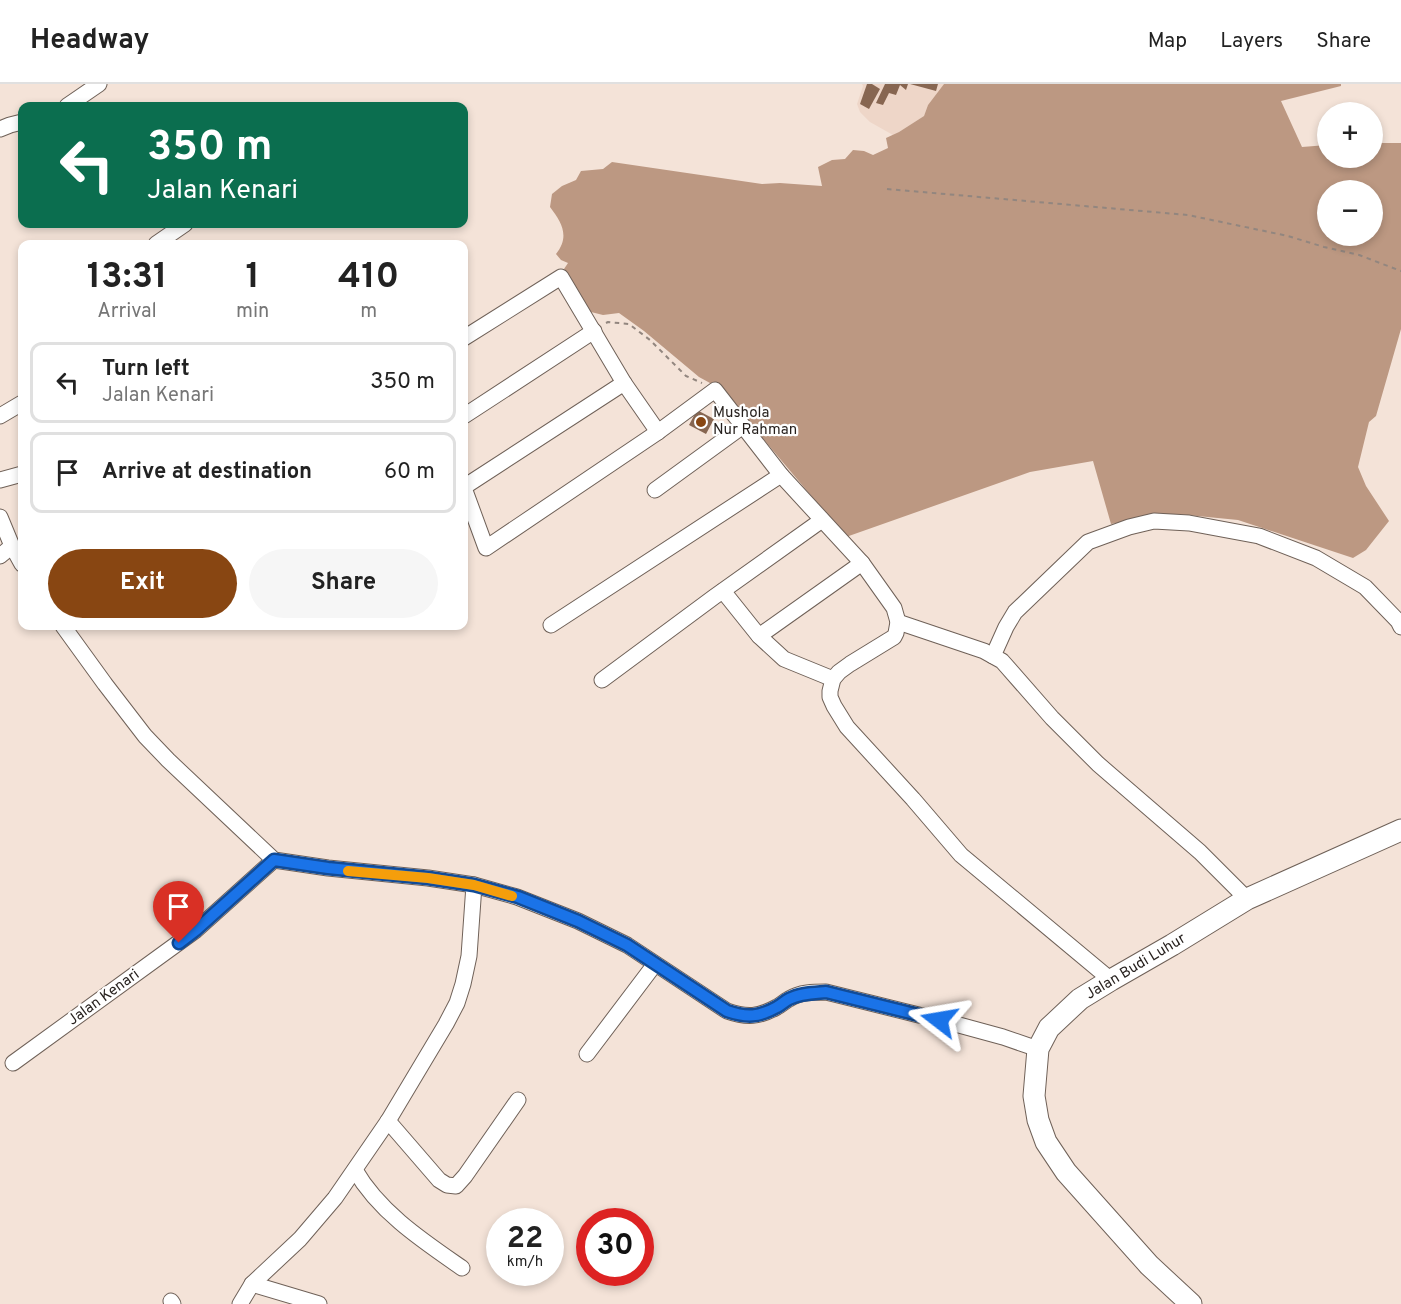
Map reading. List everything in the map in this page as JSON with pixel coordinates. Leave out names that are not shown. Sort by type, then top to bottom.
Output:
[{"type":"main road","name":"Jalan Budi Luhur","points":[[1191,1304],[1149,1265],[1088,1197],[1066,1172],[1046,1142],[1038,1120],[1034,1096],[1038,1049],[1049,1028],[1080,999],[1111,980],[1247,899],[1401,830]]},
{"type":"street","points":[[73,102],[99,84]]},
{"type":"street","points":[[0,129],[18,123]]},
{"type":"street","points":[[162,240],[179,228]]},
{"type":"street","points":[[468,335],[561,277],[624,383],[658,432]]},
{"type":"street","points":[[468,413],[594,331]]},
{"type":"street","points":[[468,485],[624,383]]},
{"type":"street","points":[[468,499],[486,548],[658,432],[715,390],[781,475],[862,563],[894,608],[898,622],[898,629],[894,637],[850,664],[833,680],[831,697],[847,727],[961,855],[1111,980]]},
{"type":"street","points":[[0,416],[18,405]]},
{"type":"street","points":[[655,490],[743,426]]},
{"type":"street","points":[[0,480],[18,475]]},
{"type":"street","points":[[551,625],[781,475]]},
{"type":"street","points":[[0,517],[6,551],[18,561]]},
{"type":"street","points":[[602,680],[822,520]]},
{"type":"street","points":[[993,656],[1015,612],[1088,542],[1129,527],[1154,521],[1189,523],[1259,536],[1316,558],[1365,587],[1401,627]]},
{"type":"street","points":[[759,636],[862,563]]},
{"type":"street","points":[[723,591],[759,636],[784,659],[833,680]]},
{"type":"street","points":[[898,622],[984,651],[1002,662],[1098,764],[1200,852],[1247,899]]},
{"type":"street","points":[[66,630],[145,736],[274,860],[428,878],[474,885],[518,897],[578,921],[627,945],[727,1011],[739,1015],[749,1017],[777,1007],[790,998],[809,993],[826,992],[1004,1037],[1038,1049]]},
{"type":"street","name":"Jalan Kenari","points":[[13,1063],[196,930],[274,860]]},
{"type":"street","points":[[240,1304],[252,1284],[300,1239],[335,1198],[388,1121],[446,1024],[457,1003],[469,956],[474,885]]},
{"type":"street","points":[[587,1054],[655,964]]},
{"type":"street","points":[[388,1121],[439,1180],[447,1185],[456,1186],[518,1100]]},
{"type":"street","points":[[355,1170],[380,1204],[423,1241],[462,1268]]},
{"type":"street","points":[[252,1284],[319,1304]]},
{"type":"path","points":[[887,189],[1188,215],[1288,236],[1359,255],[1401,271]]},
{"type":"path","points":[[594,331],[608,322],[629,324],[650,340],[686,375],[715,390]]},
{"type":"shaded area","points":[[862,84],[944,84],[928,105],[924,116],[893,135],[870,122],[860,112],[857,104]]},
{"type":"shaded area","points":[[944,84],[1341,84],[1341,86],[1281,101],[1302,147],[1317,146],[1317,168],[1383,168],[1383,143],[1401,143],[1401,329],[1376,416],[1369,422],[1358,467],[1366,486],[1389,521],[1366,550],[1353,558],[1238,520],[1177,514],[1111,524],[1093,461],[1030,472],[846,537],[721,389],[699,377],[619,313],[603,315],[591,312],[564,269],[568,263],[556,254],[563,241],[563,230],[550,207],[552,194],[562,186],[576,180],[581,171],[603,169],[612,162],[762,184],[822,186],[818,167],[832,160],[845,159],[853,150],[873,155],[888,148],[886,138],[924,116],[928,105]]},
{"type":"building","points":[[867,84],[880,89],[869,109],[860,104]]},
{"type":"building","points":[[885,84],[908,84],[906,90],[900,85],[896,95],[889,93],[883,105],[876,103]]},
{"type":"building","points":[[910,84],[938,84],[936,91]]},
{"type":"building","name":"Mushola Nur Rahman","points":[[697,410],[714,419],[706,434],[689,425]]},
{"type":"slow traffic","points":[[348,871],[428,878],[474,885],[512,896]]},
{"type":"place","name":"Mushola Nur Rahman","points":[[701,422]]},
{"type":"route","points":[[179,943],[274,860],[376,874],[428,878],[474,885],[518,897],[578,921],[627,945],[727,1011],[739,1015],[749,1017],[777,1007],[790,998],[809,993],[826,992],[939,1020]]}]
